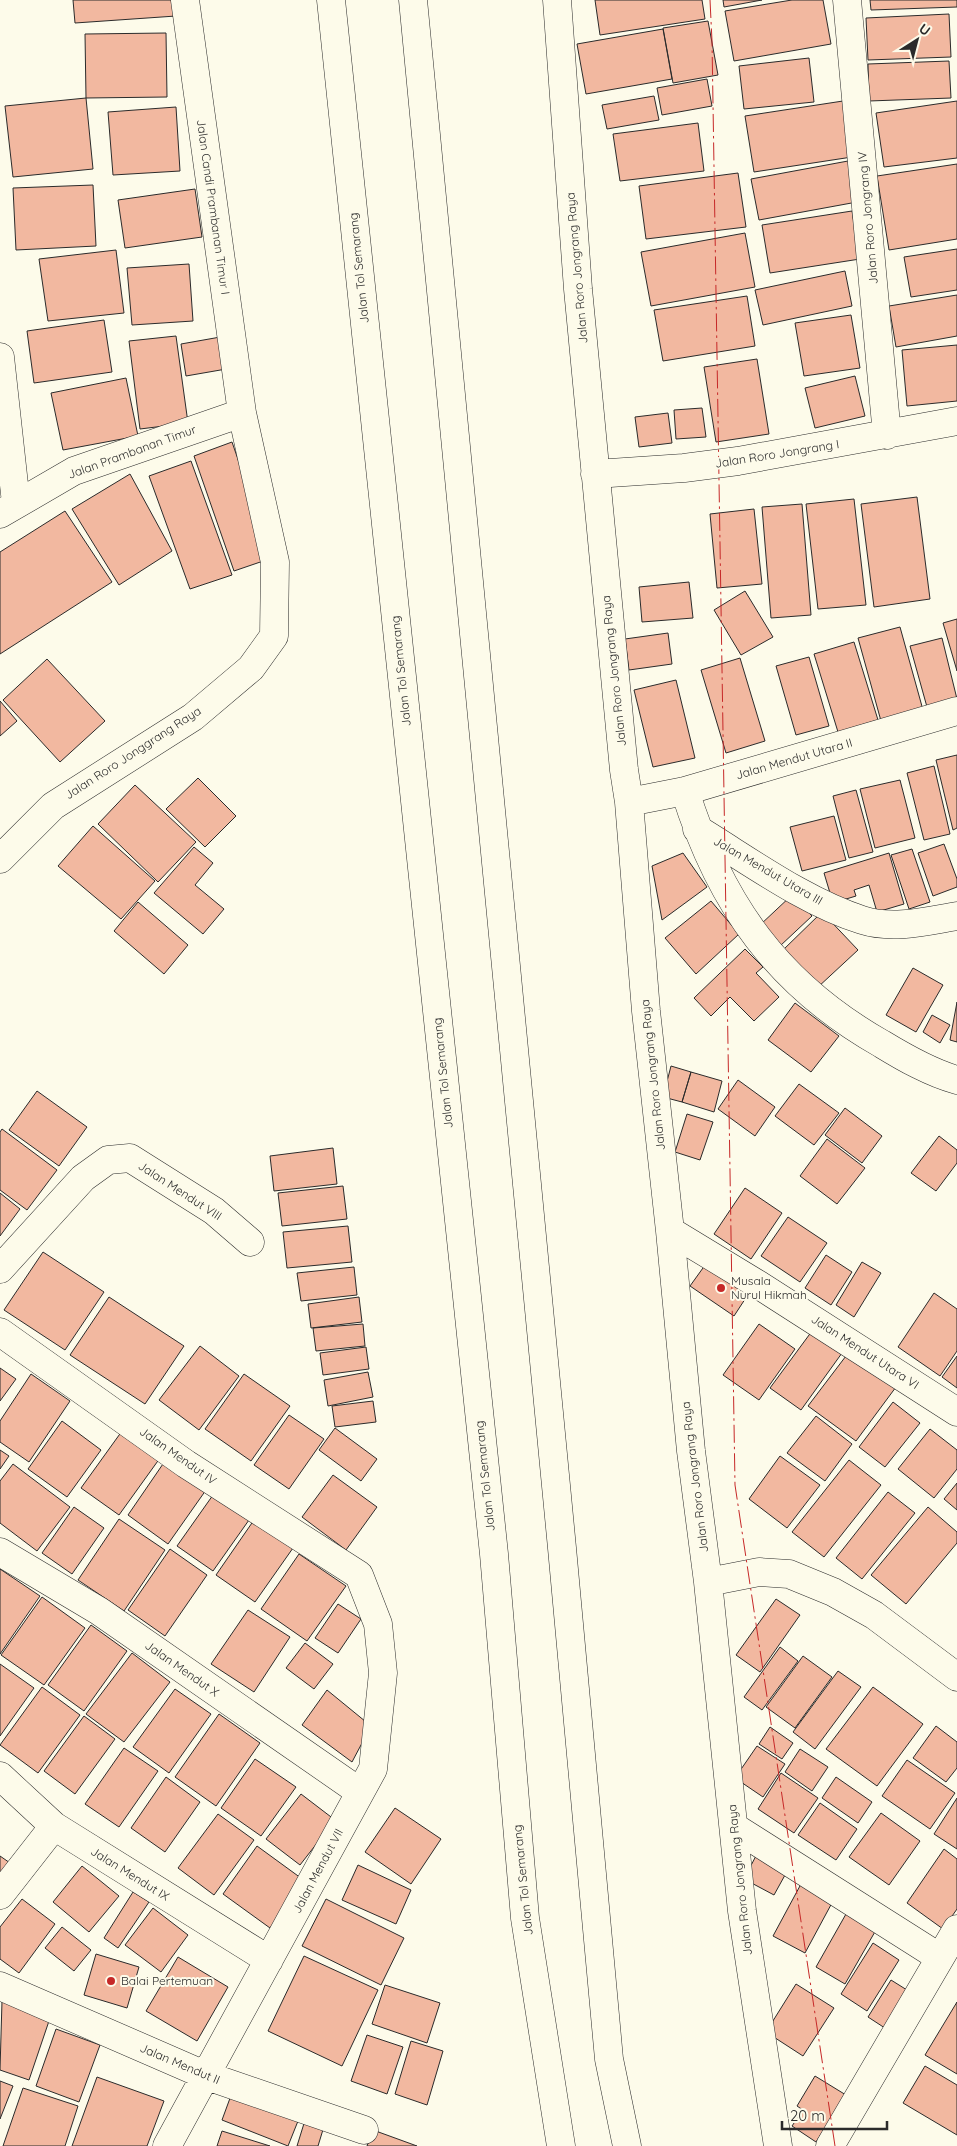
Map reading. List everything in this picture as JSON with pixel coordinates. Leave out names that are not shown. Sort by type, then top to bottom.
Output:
[{"type":"main road","name":"Jalan Candi Prambanan Timur I","points":[[185,0],[242,413]]},
{"type":"main road","name":"Jalan Tol Semarang","points":[[331,0],[494,1554],[525,1918],[560,2146]]},
{"type":"main road","points":[[412,0],[560,1528],[609,2059],[627,2146]]},
{"type":"main road","name":"Jalan Roro Jongrang Raya","points":[[557,0],[578,289],[595,474],[629,802],[646,1011],[691,1451],[708,1582],[742,1911],[778,2146]]},
{"type":"main road","name":"Jalan Roro Jongrang IV","points":[[847,0],[888,435]]},
{"type":"main road","points":[[0,357],[8,508]]},
{"type":"main road","name":"Jalan Prambanan Timur","points":[[8,508],[74,471],[242,413]]},
{"type":"main road","name":"Jalan Roro Jonggrang Raya","points":[[0,859],[52,806],[193,717],[251,668],[274,636],[275,562],[242,413]]},
{"type":"main road","name":"Jalan Roro Jongrang I","points":[[595,474],[684,468],[738,461],[957,421]]},
{"type":"main road","name":"Jalan Mendut Utara II","points":[[629,802],[685,790],[957,711]]},
{"type":"main road","points":[[685,790],[697,829],[725,886],[753,933],[778,963],[812,997],[856,1030],[953,1083]]},
{"type":"main road","name":"Jalan Mendut Utara III","points":[[697,829],[810,897],[863,920],[905,924],[957,916]]},
{"type":"main road","name":"Jalan Mendut VIII","points":[[0,1269],[83,1178],[108,1160],[130,1158],[214,1211],[250,1242]]},
{"type":"main road","name":"Jalan Mendut Utara VI","points":[[670,1231],[759,1285],[957,1412]]},
{"type":"main road","name":"Jalan Mendut IV","points":[[0,1332],[186,1464],[359,1575]]},
{"type":"main road","name":"Jalan Mendut X","points":[[0,1552],[99,1611],[360,1792]]},
{"type":"main road","points":[[708,1582],[759,1572],[789,1574],[834,1592],[874,1615],[957,1677]]},
{"type":"main road","name":"Jalan Mendut VII","points":[[167,2146],[207,2076],[373,1769],[383,1673],[378,1624],[359,1575]]},
{"type":"main road","name":"Jalan Mendut IX","points":[[0,1776],[54,1826],[269,1960]]},
{"type":"main road","points":[[0,1895],[54,1826]]},
{"type":"main road","points":[[734,1827],[940,1957]]},
{"type":"main road","points":[[830,2146],[957,1929]]},
{"type":"main road","name":"Jalan Mendut II","points":[[0,1986],[207,2076],[364,2130]]},
{"type":"building","points":[[73,0],[175,0],[176,16],[75,23]]},
{"type":"building","points":[[595,0],[702,0],[705,19],[600,35]]},
{"type":"building","points":[[723,0],[762,0],[724,7]]},
{"type":"building","points":[[792,0],[823,0],[831,44],[734,61],[725,11]]},
{"type":"building","points":[[870,0],[957,0],[957,7],[871,10]]},
{"type":"building","points":[[949,14],[951,57],[868,60],[866,18]]},
{"type":"building","points":[[708,21],[718,75],[673,83],[663,28]]},
{"type":"building","points":[[663,29],[672,79],[586,94],[577,44]]},
{"type":"building","points":[[166,33],[167,97],[86,98],[85,34]]},
{"type":"building","points":[[809,58],[814,102],[744,109],[739,66]]},
{"type":"building","points":[[949,61],[951,98],[869,101],[868,64]]},
{"type":"building","points":[[707,79],[712,106],[662,115],[657,88]]},
{"type":"building","points":[[654,96],[659,120],[607,129],[602,105]]},
{"type":"building","points":[[86,98],[93,169],[13,177],[5,106]]},
{"type":"building","points":[[843,101],[852,157],[754,172],[745,116]]},
{"type":"building","points":[[957,101],[957,158],[884,167],[876,113]]},
{"type":"building","points":[[176,107],[180,171],[113,175],[108,112]]},
{"type":"building","points":[[698,123],[704,171],[620,181],[613,134]]},
{"type":"building","points":[[848,161],[857,202],[759,220],[751,179]]},
{"type":"building","points":[[957,164],[957,239],[889,250],[877,176]]},
{"type":"building","points":[[738,173],[746,227],[646,239],[639,186]]},
{"type":"building","points":[[93,185],[96,246],[16,250],[13,188]]},
{"type":"building","points":[[195,189],[202,237],[125,248],[118,200]]},
{"type":"building","points":[[852,211],[860,259],[770,273],[762,225]]},
{"type":"building","points":[[745,233],[755,287],[651,306],[641,252]]},
{"type":"building","points":[[957,249],[957,290],[911,297],[904,257]]},
{"type":"building","points":[[116,250],[124,313],[48,321],[39,259]]},
{"type":"building","points":[[189,264],[193,321],[132,325],[127,268]]},
{"type":"building","points":[[845,271],[852,306],[763,325],[755,290]]},
{"type":"building","points":[[957,295],[957,336],[896,347],[889,306]]},
{"type":"building","points":[[747,296],[755,346],[663,361],[654,310]]},
{"type":"building","points":[[851,315],[860,368],[804,376],[795,323]]},
{"type":"building","points":[[104,320],[112,372],[34,383],[27,331]]},
{"type":"building","points":[[176,336],[188,423],[140,429],[129,341]]},
{"type":"building","points":[[226,336],[232,368],[186,376],[181,344]]},
{"type":"building","points":[[957,345],[957,401],[907,406],[902,350]]},
{"type":"building","points":[[757,359],[769,434],[716,442],[704,367]]},
{"type":"building","points":[[855,376],[865,416],[815,428],[805,388]]},
{"type":"building","points":[[126,378],[138,436],[63,450],[51,393]]},
{"type":"building","points":[[702,408],[706,437],[676,439],[674,410]]},
{"type":"building","points":[[668,413],[672,443],[639,447],[635,417]]},
{"type":"building","points":[[232,442],[272,558],[234,571],[194,456]]},
{"type":"building","points":[[191,461],[232,575],[190,589],[149,476]]},
{"type":"building","points":[[130,474],[172,551],[119,585],[72,509]]},
{"type":"building","points":[[917,497],[930,599],[874,607],[861,504]]},
{"type":"building","points":[[854,499],[866,605],[818,609],[806,504]]},
{"type":"building","points":[[802,504],[811,615],[771,618],[762,507]]},
{"type":"building","points":[[754,509],[762,584],[717,588],[710,514]]},
{"type":"building","points":[[65,511],[112,582],[0,654],[0,552]]},
{"type":"building","points":[[689,582],[693,618],[642,622],[639,587]]},
{"type":"building","points":[[745,591],[773,637],[741,655],[714,610]]},
{"type":"building","points":[[957,619],[957,671],[943,623]]},
{"type":"building","points":[[900,627],[923,710],[881,721],[858,638]]},
{"type":"building","points":[[668,633],[672,664],[629,670],[625,639]]},
{"type":"building","points":[[942,638],[957,699],[927,707],[910,646]]},
{"type":"building","points":[[854,642],[878,720],[838,732],[814,654]]},
{"type":"building","points":[[809,657],[829,726],[796,735],[776,666]]},
{"type":"building","points":[[740,658],[765,741],[726,753],[701,670]]},
{"type":"building","points":[[47,659],[105,721],[60,762],[3,700]]},
{"type":"building","points":[[676,680],[695,758],[653,767],[634,690]]},
{"type":"building","points":[[0,701],[17,721],[0,736]]},
{"type":"building","points":[[957,755],[957,828],[953,830],[936,760]]},
{"type":"building","points":[[934,766],[950,834],[924,840],[907,773]]},
{"type":"building","points":[[198,778],[236,816],[205,847],[166,809]]},
{"type":"building","points":[[900,780],[915,838],[875,848],[860,789]]},
{"type":"building","points":[[135,785],[196,842],[158,882],[98,824]]},
{"type":"building","points":[[856,790],[873,852],[849,858],[833,796]]},
{"type":"building","points":[[834,816],[846,860],[802,871],[790,827]]},
{"type":"building","points":[[93,826],[155,881],[121,919],[58,866]]},
{"type":"building","points":[[944,844],[957,879],[957,887],[933,896],[918,853]]},
{"type":"building","points":[[194,847],[213,863],[195,885],[224,909],[203,934],[154,893]]},
{"type":"building","points":[[912,849],[930,902],[909,909],[891,855]]},
{"type":"building","points":[[683,853],[707,887],[662,920],[652,866]]},
{"type":"building","points":[[889,853],[904,904],[877,912],[869,885],[854,890],[856,896],[833,903],[824,873]]},
{"type":"building","points":[[792,895],[812,916],[780,946],[760,925]]},
{"type":"building","points":[[711,901],[739,934],[696,974],[665,938]]},
{"type":"building","points":[[138,902],[188,945],[164,974],[114,931]]},
{"type":"building","points":[[822,912],[858,950],[817,988],[782,951]]},
{"type":"building","points":[[745,949],[763,967],[756,973],[779,997],[754,1021],[730,997],[711,1016],[694,998]]},
{"type":"building","points":[[913,968],[943,985],[916,1032],[886,1015]]},
{"type":"building","points":[[957,1002],[957,1042],[950,1040]]},
{"type":"building","points":[[795,1003],[839,1036],[811,1072],[768,1040]]},
{"type":"building","points":[[932,1015],[950,1025],[940,1043],[923,1032]]},
{"type":"building","points":[[671,1066],[691,1072],[682,1102],[663,1097]]},
{"type":"building","points":[[691,1072],[722,1081],[714,1112],[682,1102]]},
{"type":"building","points":[[738,1080],[775,1107],[755,1136],[718,1109]]},
{"type":"building","points":[[799,1084],[839,1113],[814,1145],[775,1116]]},
{"type":"building","points":[[37,1091],[87,1127],[59,1166],[9,1130]]},
{"type":"building","points":[[845,1108],[882,1136],[862,1163],[825,1135]]},
{"type":"building","points":[[687,1114],[713,1122],[700,1160],[675,1152]]},
{"type":"building","points":[[2,1129],[57,1170],[27,1210],[0,1190],[0,1132]]},
{"type":"building","points":[[939,1136],[957,1150],[957,1163],[936,1191],[911,1173]]},
{"type":"building","points":[[827,1139],[865,1168],[837,1204],[800,1176]]},
{"type":"building","points":[[333,1148],[337,1184],[274,1191],[270,1156]]},
{"type":"building","points":[[343,1186],[347,1219],[282,1226],[278,1193]]},
{"type":"building","points":[[745,1188],[782,1213],[751,1259],[714,1234]]},
{"type":"building","points":[[0,1193],[20,1209],[0,1236]]},
{"type":"building","points":[[788,1217],[827,1243],[800,1282],[761,1256]]},
{"type":"building","points":[[348,1226],[352,1262],[287,1268],[283,1232]]},
{"type":"building","points":[[43,1252],[104,1292],[65,1350],[4,1310]]},
{"type":"building","points":[[826,1255],[852,1272],[831,1305],[805,1288]]},
{"type":"building","name":"Musala Nurul Hikmah","points":[[708,1261],[751,1290],[734,1316],[690,1286]]},
{"type":"building","points":[[862,1262],[881,1273],[854,1317],[836,1305]]},
{"type":"building","points":[[354,1267],[357,1295],[301,1301],[297,1273]]},
{"type":"building","points":[[934,1293],[957,1309],[957,1351],[940,1376],[898,1347]]},
{"type":"building","points":[[109,1297],[184,1346],[145,1404],[70,1355]]},
{"type":"building","points":[[359,1297],[362,1322],[311,1328],[308,1304]]},
{"type":"building","points":[[363,1324],[365,1346],[316,1351],[313,1328]]},
{"type":"building","points":[[759,1324],[795,1349],[759,1400],[723,1375]]},
{"type":"building","points":[[812,1331],[842,1353],[801,1410],[770,1388]]},
{"type":"building","points":[[200,1346],[239,1376],[199,1430],[159,1400]]},
{"type":"building","points":[[366,1347],[369,1369],[323,1375],[320,1353]]},
{"type":"building","points":[[849,1352],[896,1387],[856,1441],[808,1406]]},
{"type":"building","points":[[957,1356],[957,1388],[942,1377]]},
{"type":"building","points":[[0,1368],[16,1379],[0,1401]]},
{"type":"building","points":[[368,1372],[373,1397],[328,1406],[324,1380]]},
{"type":"building","points":[[31,1374],[70,1401],[29,1462],[0,1442],[0,1421]]},
{"type":"building","points":[[244,1374],[290,1406],[251,1461],[205,1429]]},
{"type":"building","points":[[373,1401],[376,1422],[335,1427],[332,1406]]},
{"type":"building","points":[[893,1402],[920,1423],[885,1467],[859,1447]]},
{"type":"building","points":[[289,1415],[324,1439],[289,1489],[254,1465]]},
{"type":"building","points":[[816,1416],[852,1444],[825,1481],[787,1453]]},
{"type":"building","points":[[62,1421],[101,1450],[67,1497],[28,1469]]},
{"type":"building","points":[[335,1428],[377,1459],[361,1481],[319,1450]]},
{"type":"building","points":[[930,1429],[957,1450],[957,1469],[934,1498],[898,1469]]},
{"type":"building","points":[[122,1431],[160,1458],[119,1515],[81,1488]]},
{"type":"building","points":[[0,1450],[9,1456],[0,1469]]},
{"type":"building","points":[[780,1456],[820,1485],[787,1528],[749,1499]]},
{"type":"building","points":[[849,1460],[881,1485],[824,1557],[792,1532]]},
{"type":"building","points":[[165,1461],[206,1490],[168,1544],[128,1515]]},
{"type":"building","points":[[13,1464],[70,1507],[37,1551],[0,1523],[0,1481]]},
{"type":"building","points":[[333,1475],[377,1507],[346,1550],[302,1517]]},
{"type":"building","points":[[957,1483],[957,1510],[944,1499]]},
{"type":"building","points":[[888,1492],[915,1513],[862,1579],[836,1558]]},
{"type":"building","points":[[213,1495],[249,1520],[213,1571],[177,1546]]},
{"type":"building","points":[[74,1507],[104,1528],[72,1574],[42,1553]]},
{"type":"building","points":[[928,1507],[957,1532],[957,1543],[906,1604],[871,1575]]},
{"type":"building","points":[[119,1519],[165,1550],[124,1611],[78,1580]]},
{"type":"building","points":[[254,1520],[293,1548],[255,1602],[216,1575]]},
{"type":"building","points":[[170,1549],[207,1575],[165,1636],[128,1610]]},
{"type":"building","points":[[299,1554],[346,1586],[307,1641],[261,1609]]},
{"type":"building","points":[[0,1569],[40,1596],[0,1654]]},
{"type":"building","points":[[42,1597],[85,1628],[44,1685],[1,1655]]},
{"type":"building","points":[[776,1599],[800,1615],[760,1672],[736,1655]]},
{"type":"building","points":[[338,1604],[361,1619],[338,1653],[315,1638]]},
{"type":"building","points":[[248,1610],[290,1637],[254,1692],[211,1664]]},
{"type":"building","points":[[91,1625],[127,1651],[84,1711],[48,1685]]},
{"type":"building","points":[[305,1643],[333,1664],[314,1689],[286,1668]]},
{"type":"building","points":[[780,1647],[798,1661],[762,1710],[744,1697]]},
{"type":"building","points":[[132,1653],[170,1682],[124,1742],[86,1714]]},
{"type":"building","points":[[803,1656],[832,1677],[795,1728],[766,1707]]},
{"type":"building","points":[[0,1664],[34,1688],[0,1736]]},
{"type":"building","points":[[838,1671],[861,1687],[815,1749],[793,1732]]},
{"type":"building","points":[[42,1687],[80,1715],[38,1773],[0,1745]]},
{"type":"building","points":[[873,1687],[923,1724],[877,1786],[826,1749]]},
{"type":"building","points":[[175,1689],[211,1714],[169,1773],[133,1747]]},
{"type":"building","points":[[327,1690],[371,1726],[352,1762],[302,1725]]},
{"type":"building","points":[[219,1714],[260,1743],[216,1806],[175,1777]]},
{"type":"building","points":[[84,1716],[115,1739],[75,1794],[44,1771]]},
{"type":"building","points":[[936,1726],[957,1742],[957,1768],[946,1782],[913,1758]]},
{"type":"building","points":[[770,1727],[793,1743],[782,1759],[759,1744]]},
{"type":"building","points":[[757,1746],[785,1764],[763,1797],[735,1778]]},
{"type":"building","points":[[124,1748],[158,1771],[119,1827],[85,1804]]},
{"type":"building","points":[[800,1749],[828,1767],[812,1791],[785,1772]]},
{"type":"building","points":[[255,1759],[296,1787],[261,1836],[221,1808]]},
{"type":"building","points":[[907,1760],[955,1793],[930,1829],[882,1796]]},
{"type":"building","points":[[781,1773],[818,1798],[794,1833],[758,1809]]},
{"type":"building","points":[[166,1777],[200,1802],[165,1852],[131,1828]]},
{"type":"building","points":[[836,1777],[872,1802],[858,1823],[822,1798]]},
{"type":"building","points":[[301,1794],[335,1820],[300,1865],[266,1839]]},
{"type":"building","points":[[957,1798],[957,1849],[934,1834]]},
{"type":"building","points":[[820,1803],[857,1829],[836,1860],[798,1835]]},
{"type":"building","points":[[395,1808],[441,1839],[411,1884],[365,1852]]},
{"type":"building","points":[[881,1813],[920,1841],[889,1885],[849,1857]]},
{"type":"building","points":[[218,1814],[254,1840],[214,1895],[178,1868]]},
{"type":"building","points":[[257,1846],[305,1881],[270,1928],[223,1894]]},
{"type":"building","points":[[944,1849],[957,1859],[957,1909],[943,1929],[907,1903]]},
{"type":"building","points":[[759,1850],[790,1866],[774,1895],[744,1879]]},
{"type":"building","points":[[0,1856],[13,1865],[0,1883]]},
{"type":"building","points":[[358,1865],[411,1890],[396,1924],[342,1900]]},
{"type":"building","points":[[82,1866],[119,1896],[89,1932],[53,1902]]},
{"type":"building","points":[[801,1884],[833,1901],[805,1953],[773,1936]]},
{"type":"building","points":[[133,1892],[149,1902],[118,1948],[104,1938]]},
{"type":"building","points":[[22,1899],[55,1924],[19,1973],[0,1959],[0,1927]]},
{"type":"building","points":[[326,1899],[404,1938],[381,1985],[302,1946]]},
{"type":"building","points":[[153,1908],[188,1935],[161,1972],[125,1945]]},
{"type":"building","points":[[846,1914],[876,1930],[845,1984],[816,1967]]},
{"type":"building","points":[[62,1927],[91,1950],[74,1971],[45,1948]]},
{"type":"building","points":[[873,1943],[899,1960],[867,2011],[841,1994]]},
{"type":"building","name":"Balai Pertemuan","points":[[96,1954],[139,1967],[127,2008],[84,1995]]},
{"type":"building","points":[[304,1956],[378,1990],[342,2066],[268,2031]]},
{"type":"building","points":[[178,1957],[228,1987],[197,2041],[146,2011]]},
{"type":"building","points":[[891,1980],[915,1995],[891,2032],[868,2017]]},
{"type":"building","points":[[796,1984],[834,2008],[803,2056],[766,2032]]},
{"type":"building","points":[[385,1985],[440,2003],[427,2043],[372,2024]]},
{"type":"building","points":[[2,2001],[50,2018],[29,2080],[0,2070]]},
{"type":"building","points":[[957,2002],[957,2074],[925,2055]]},
{"type":"building","points":[[56,2029],[100,2045],[79,2102],[36,2086]]},
{"type":"building","points":[[367,2035],[403,2047],[387,2094],[351,2081]]},
{"type":"building","points":[[411,2041],[443,2051],[427,2105],[395,2094]]},
{"type":"building","points":[[925,2066],[957,2085],[957,2135],[903,2103]]},
{"type":"building","points":[[815,2076],[846,2095],[816,2142],[792,2126],[803,2110],[797,2106]]},
{"type":"building","points":[[97,2077],[164,2101],[147,2146],[72,2146]]},
{"type":"building","points":[[0,2081],[13,2086],[0,2119]]},
{"type":"building","points":[[23,2088],[78,2106],[65,2146],[3,2146]]},
{"type":"building","points":[[233,2090],[300,2116],[288,2146],[222,2120]]},
{"type":"building","points":[[306,2117],[325,2123],[318,2146],[297,2146]]},
{"type":"building","points":[[373,2130],[417,2146],[367,2146]]},
{"type":"building","points":[[222,2131],[270,2146],[217,2146]]},
{"type":"power","points":[[710,0],[735,1485],[835,2146]]},
{"type":"place","name":"Musala Nurul Hikmah","points":[[721,1288]]},
{"type":"place","name":"Balai Pertemuan","points":[[111,1981]]}]
